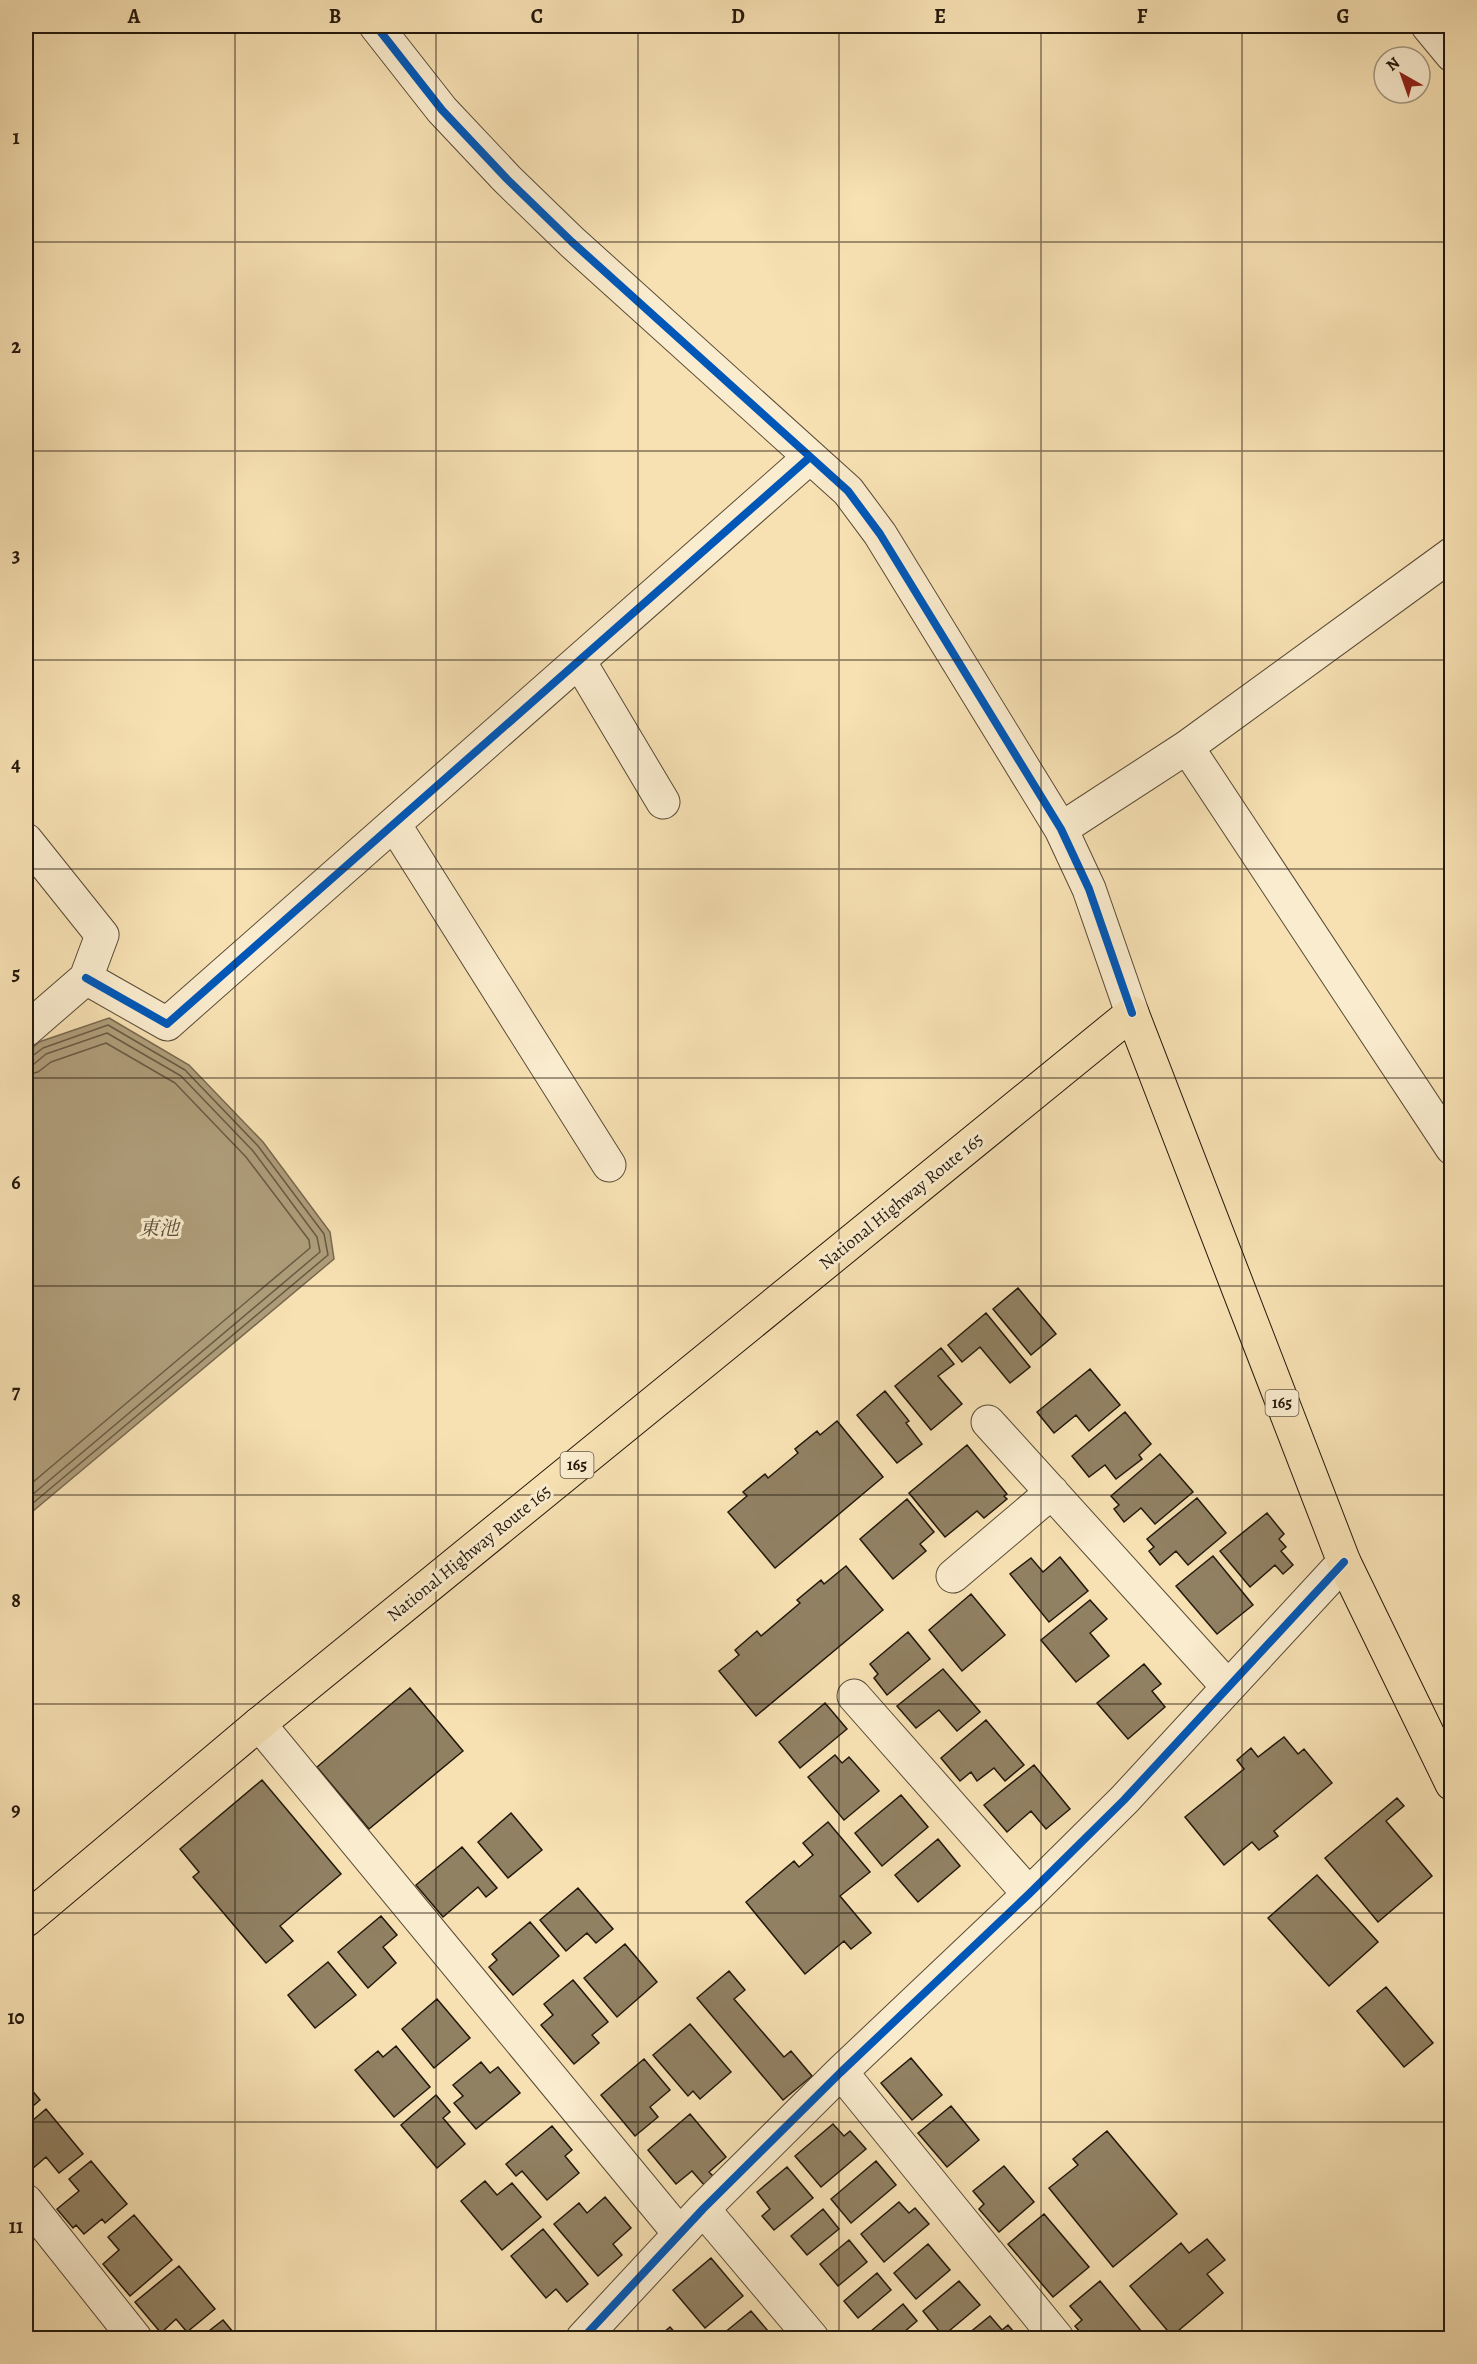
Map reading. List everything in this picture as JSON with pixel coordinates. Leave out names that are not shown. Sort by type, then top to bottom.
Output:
[{"type":"highway","name":"165","points":[[1132,1013],[1344,1562],[1452,1784]]},
{"type":"highway","name":"National Highway Route 165","points":[[26,1920],[259,1724],[1132,1013]]},
{"type":"street","points":[[376,26],[442,110],[507,179],[572,242],[848,491],[880,534],[1061,829],[1089,889],[1132,1013]]},
{"type":"street","points":[[1428,26],[1452,55]]},
{"type":"street","points":[[86,978],[167,1024],[810,457]]},
{"type":"street","points":[[1061,829],[1187,747],[1452,554]]},
{"type":"street","points":[[579,661],[663,802]]},
{"type":"street","points":[[1187,747],[1452,1148]]},
{"type":"street","points":[[394,824],[609,1165]]},
{"type":"street","points":[[26,840],[102,935],[86,978],[26,1030]]},
{"type":"street","points":[[988,1422],[1228,1687]]},
{"type":"street","points":[[953,1576],[1052,1492]]},
{"type":"street","points":[[583,2338],[703,2209],[841,2072],[1029,1894],[1124,1800],[1344,1562]]},
{"type":"street","points":[[854,1696],[1029,1894]]},
{"type":"street","points":[[259,1724],[680,2234]]},
{"type":"street","points":[[841,2072],[1057,2338]]},
{"type":"street","points":[[26,2201],[135,2338]]},
{"type":"street","points":[[703,2209],[812,2338]]},
{"type":"water","name":"東池","points":[[109,1018],[189,1065],[263,1142],[330,1232],[334,1259],[26,1517],[26,1054],[39,1042]]},
{"type":"building","points":[[1018,1288],[1056,1334],[1031,1355],[993,1309]]},
{"type":"building","points":[[986,1313],[1030,1367],[1010,1383],[980,1347],[962,1362],[948,1345]]},
{"type":"building","points":[[941,1348],[954,1364],[938,1376],[962,1404],[931,1430],[895,1386]]},
{"type":"building","points":[[1090,1369],[1120,1405],[1089,1431],[1076,1415],[1054,1433],[1037,1412]]},
{"type":"building","points":[[885,1391],[909,1421],[906,1423],[922,1444],[897,1463],[857,1415]]},
{"type":"building","points":[[1125,1412],[1151,1444],[1139,1455],[1142,1459],[1116,1479],[1105,1465],[1089,1477],[1072,1456]]},
{"type":"building","points":[[837,1421],[883,1477],[775,1568],[728,1512],[747,1496],[743,1492],[765,1474],[768,1478],[798,1453],[795,1449],[817,1431],[820,1435]]},
{"type":"building","points":[[967,1445],[1007,1494],[1004,1496],[1007,1499],[984,1518],[977,1511],[945,1537],[909,1493]]},
{"type":"building","points":[[1160,1454],[1193,1492],[1155,1524],[1141,1508],[1124,1522],[1114,1509],[1119,1505],[1111,1496]]},
{"type":"building","points":[[1197,1498],[1226,1533],[1188,1565],[1176,1551],[1160,1565],[1149,1551],[1154,1547],[1147,1539]]},
{"type":"building","points":[[907,1499],[934,1532],[920,1544],[926,1551],[893,1579],[860,1539]]},
{"type":"building","points":[[1267,1513],[1284,1534],[1279,1539],[1286,1547],[1281,1551],[1293,1565],[1283,1574],[1275,1565],[1250,1587],[1220,1551]]},
{"type":"building","points":[[1213,1556],[1253,1605],[1217,1634],[1176,1586]]},
{"type":"building","points":[[1060,1557],[1088,1591],[1049,1622],[1010,1574],[1031,1558],[1043,1572]]},
{"type":"building","points":[[846,1566],[883,1610],[756,1716],[719,1671],[739,1655],[735,1650],[757,1631],[761,1636],[800,1603],[797,1600],[821,1580],[824,1584]]},
{"type":"building","points":[[971,1594],[1005,1635],[962,1671],[929,1630]]},
{"type":"building","points":[[1090,1600],[1107,1619],[1090,1633],[1109,1656],[1076,1682],[1041,1640]]},
{"type":"building","points":[[908,1632],[930,1659],[887,1695],[874,1678],[878,1674],[870,1664]]},
{"type":"building","points":[[1144,1664],[1161,1684],[1152,1691],[1165,1707],[1128,1739],[1097,1703]]},
{"type":"building","points":[[943,1669],[980,1712],[957,1731],[939,1710],[916,1728],[897,1706]]},
{"type":"building","points":[[410,1688],[463,1751],[369,1829],[317,1767]]},
{"type":"building","points":[[825,1703],[847,1729],[800,1768],[779,1742]]},
{"type":"building","points":[[986,1720],[1024,1765],[1005,1781],[994,1768],[977,1781],[971,1772],[960,1781],[941,1758]]},
{"type":"building","points":[[1284,1737],[1298,1754],[1304,1749],[1332,1783],[1274,1831],[1278,1836],[1259,1850],[1252,1842],[1224,1865],[1185,1817],[1244,1769],[1237,1760],[1251,1748],[1258,1757]]},
{"type":"building","points":[[835,1755],[842,1763],[849,1757],[879,1791],[844,1820],[808,1777]]},
{"type":"building","points":[[1034,1765],[1070,1809],[1046,1829],[1031,1811],[1007,1832],[984,1805]]},
{"type":"building","points":[[262,1780],[341,1874],[280,1926],[293,1941],[266,1963],[193,1877],[199,1872],[180,1849]]},
{"type":"building","points":[[901,1795],[928,1827],[882,1866],[855,1833]]},
{"type":"building","points":[[1397,1798],[1404,1806],[1386,1821],[1432,1876],[1378,1922],[1325,1858]]},
{"type":"building","points":[[511,1813],[542,1850],[508,1878],[478,1842]]},
{"type":"building","points":[[828,1822],[870,1872],[840,1896],[871,1933],[851,1949],[844,1941],[805,1974],[746,1902],[794,1861],[799,1867],[813,1855],[803,1843]]},
{"type":"building","points":[[938,1839],[960,1866],[918,1902],[895,1875]]},
{"type":"building","points":[[462,1847],[497,1888],[486,1897],[478,1887],[443,1917],[416,1885]]},
{"type":"building","points":[[1317,1875],[1378,1942],[1329,1986],[1268,1918]]},
{"type":"building","points":[[578,1888],[613,1929],[596,1943],[587,1933],[566,1951],[540,1920]]},
{"type":"building","points":[[381,1916],[397,1935],[383,1947],[396,1963],[368,1988],[338,1952]]},
{"type":"building","points":[[530,1922],[559,1956],[513,1995],[489,1967],[497,1960],[492,1954]]},
{"type":"building","points":[[625,1944],[657,1982],[617,2017],[584,1978]]},
{"type":"building","points":[[328,1962],[356,1995],[315,2028],[288,1995]]},
{"type":"building","points":[[729,1971],[745,1990],[734,1999],[784,2057],[791,2051],[812,2076],[783,2100],[697,1998]]},
{"type":"building","points":[[573,1980],[608,2022],[592,2035],[599,2043],[574,2064],[541,2025],[553,2015],[544,2004]]},
{"type":"building","points":[[1386,1987],[1433,2043],[1404,2067],[1357,2011]]},
{"type":"building","points":[[437,1999],[470,2038],[434,2068],[402,2029]]},
{"type":"building","points":[[690,2024],[731,2072],[700,2099],[693,2091],[688,2096],[653,2055]]},
{"type":"building","points":[[396,2046],[430,2087],[394,2117],[355,2070],[378,2051],[383,2057]]},
{"type":"building","points":[[911,2058],[942,2095],[912,2120],[881,2083]]},
{"type":"building","points":[[644,2059],[670,2090],[650,2107],[658,2117],[635,2136],[601,2095]]},
{"type":"building","points":[[481,2062],[490,2073],[498,2067],[520,2093],[476,2129],[454,2103],[463,2096],[453,2085]]},
{"type":"building","points":[[26,2083],[40,2100],[26,2112]]},
{"type":"building","points":[[436,2095],[450,2112],[443,2118],[465,2144],[437,2168],[401,2125]]},
{"type":"building","points":[[951,2106],[979,2140],[947,2167],[918,2133]]},
{"type":"building","points":[[46,2109],[83,2154],[59,2173],[46,2157],[31,2170],[26,2164],[26,2126]]},
{"type":"building","points":[[690,2114],[726,2157],[709,2172],[715,2178],[705,2186],[692,2171],[676,2184],[648,2150]]},
{"type":"building","points":[[833,2124],[844,2136],[850,2131],[866,2149],[821,2187],[795,2156]]},
{"type":"building","points":[[552,2126],[572,2150],[565,2156],[579,2173],[547,2200],[522,2171],[516,2176],[506,2164]]},
{"type":"building","points":[[1107,2131],[1177,2214],[1113,2267],[1049,2188],[1078,2165],[1073,2159]]},
{"type":"building","points":[[91,2161],[127,2204],[105,2223],[102,2219],[84,2234],[76,2225],[73,2228],[57,2209],[79,2191],[69,2179]]},
{"type":"building","points":[[876,2161],[896,2185],[851,2223],[831,2199]]},
{"type":"building","points":[[1004,2166],[1034,2202],[999,2232],[979,2209],[984,2204],[973,2191]]},
{"type":"building","points":[[787,2167],[813,2198],[774,2230],[762,2216],[770,2209],[757,2192]]},
{"type":"building","points":[[485,2181],[497,2195],[512,2183],[541,2217],[502,2250],[461,2201]]},
{"type":"building","points":[[605,2197],[631,2228],[613,2244],[622,2255],[598,2276],[554,2224],[579,2203],[587,2213]]},
{"type":"building","points":[[899,2202],[909,2213],[915,2208],[929,2224],[884,2262],[861,2234]]},
{"type":"building","points":[[823,2209],[839,2229],[807,2255],[791,2236]]},
{"type":"building","points":[[1044,2214],[1089,2267],[1053,2297],[1008,2244]]},
{"type":"building","points":[[134,2215],[172,2260],[130,2296],[103,2264],[119,2250],[108,2237]]},
{"type":"building","points":[[543,2229],[588,2284],[567,2302],[556,2289],[546,2298],[511,2256]]},
{"type":"building","points":[[1207,2239],[1225,2260],[1207,2274],[1223,2293],[1172,2336],[1130,2286],[1181,2243],[1189,2253]]},
{"type":"building","points":[[849,2240],[867,2262],[838,2286],[820,2264]]},
{"type":"building","points":[[928,2244],[950,2270],[916,2299],[894,2273]]},
{"type":"building","points":[[711,2258],[743,2296],[705,2328],[673,2290]]},
{"type":"building","points":[[179,2266],[215,2309],[187,2332],[176,2319],[161,2333],[135,2302]]},
{"type":"building","points":[[877,2273],[891,2290],[858,2318],[844,2301]]},
{"type":"building","points":[[959,2281],[980,2305],[943,2336],[923,2311]]},
{"type":"building","points":[[1100,2281],[1142,2332],[1134,2338],[1085,2338],[1075,2326],[1082,2320],[1070,2306]]},
{"type":"building","points":[[903,2304],[917,2321],[897,2338],[864,2337]]},
{"type":"building","points":[[751,2311],[774,2338],[718,2338]]},
{"type":"building","points":[[990,2316],[1002,2330],[1008,2325],[1019,2338],[963,2338]]},
{"type":"building","points":[[223,2320],[238,2338],[200,2338]]},
{"type":"building","points":[[670,2327],[680,2338],[657,2338]]},
{"type":"cycle path","points":[[376,26],[442,110],[507,179],[572,242],[848,491],[880,534],[1061,829],[1089,889],[1132,1013]]},
{"type":"cycle path","points":[[86,978],[167,1024],[810,457]]},
{"type":"cycle path","points":[[583,2338],[703,2209],[841,2072],[1029,1894],[1124,1800],[1344,1562]]}]
